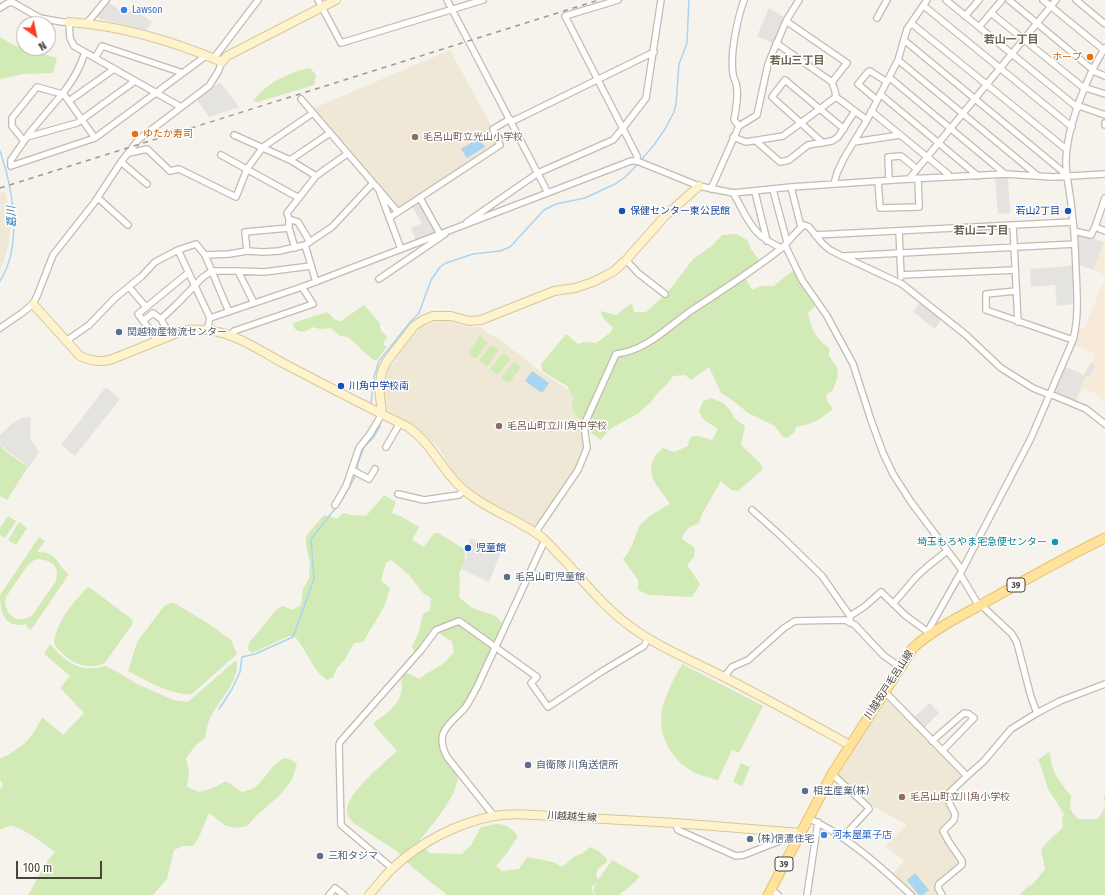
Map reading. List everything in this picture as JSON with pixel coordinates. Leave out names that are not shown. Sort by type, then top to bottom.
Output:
[{"type":"main road","name":"川越坂戸毛呂山線","points":[[773,893],[801,832],[832,774],[913,648],[928,634],[1058,561],[1105,538]]},
{"type":"street","points":[[87,23],[106,0]]},
{"type":"street","points":[[85,52],[82,64],[74,78],[25,139],[11,160],[11,166],[95,138],[183,74],[210,57],[258,0]]},
{"type":"street","points":[[0,328],[33,304],[54,255],[98,198],[139,139],[209,86],[218,72],[222,62],[227,56],[320,4],[336,0]]},
{"type":"street","points":[[447,0],[548,193]]},
{"type":"street","points":[[320,4],[341,43],[482,0]]},
{"type":"street","points":[[618,0],[565,16],[637,156],[637,161]]},
{"type":"street","points":[[464,224],[538,173],[612,140],[623,128],[646,98],[661,0]]},
{"type":"street","points":[[739,126],[734,120],[737,103],[736,84],[733,74],[734,46],[738,18],[744,0]]},
{"type":"street","points":[[711,189],[739,126],[757,115],[768,64],[786,21],[799,0]]},
{"type":"street","points":[[877,18],[887,0]]},
{"type":"street","points":[[834,184],[844,158],[867,120],[898,60],[907,29],[927,0]]},
{"type":"street","points":[[965,16],[979,0]]},
{"type":"street","points":[[979,27],[1002,0]]},
{"type":"street","points":[[1009,0],[1093,71],[1105,76]]},
{"type":"street","points":[[850,616],[864,607],[881,592],[906,616],[928,634],[1031,438],[1073,340],[1077,310],[1075,244],[1066,176],[1066,149],[1078,107],[1104,49],[1043,0]]},
{"type":"street","points":[[909,179],[1056,0]]},
{"type":"street","points":[[1076,0],[1105,24]]},
{"type":"street","points":[[950,1],[965,16],[1078,107],[1105,115]]},
{"type":"street","points":[[0,8],[12,2],[40,18],[62,22],[87,23],[140,33],[222,62]]},
{"type":"street","points":[[924,6],[1072,127]]},
{"type":"street","points":[[991,13],[1085,89],[1105,94]]},
{"type":"street","points":[[786,21],[847,63],[832,82]]},
{"type":"street","points":[[69,22],[71,42],[74,46],[181,107]]},
{"type":"street","points":[[911,23],[987,83],[1066,149]]},
{"type":"street","points":[[904,40],[1062,171],[1066,176]]},
{"type":"street","points":[[776,44],[832,82],[836,97],[867,120]]},
{"type":"street","points":[[95,58],[102,46],[183,74]]},
{"type":"street","points":[[389,218],[500,144],[493,129],[599,80],[654,52]]},
{"type":"street","points":[[898,60],[1038,176]]},
{"type":"street","points":[[69,101],[114,69]]},
{"type":"street","points":[[877,100],[858,84],[870,71],[888,80],[950,128],[1005,174]]},
{"type":"street","points":[[823,143],[772,97],[785,80],[844,129]]},
{"type":"street","points":[[25,139],[82,120],[135,81]]},
{"type":"street","points":[[25,139],[12,126],[12,118],[37,87],[62,94],[69,101],[95,138]]},
{"type":"street","points":[[880,94],[978,176]]},
{"type":"street","points":[[733,137],[746,142],[783,136],[836,97]]},
{"type":"street","points":[[301,99],[398,212]]},
{"type":"street","points":[[756,141],[780,162],[789,160],[808,145],[832,141],[838,137],[855,111]]},
{"type":"street","points":[[871,112],[948,174],[948,177]]},
{"type":"street","points":[[129,153],[147,149],[170,171],[179,169],[236,196],[247,169],[263,147],[313,113]]},
{"type":"street","points":[[290,160],[330,133]]},
{"type":"street","points":[[234,134],[290,160],[316,176]]},
{"type":"street","points":[[854,142],[900,135]]},
{"type":"street","points":[[295,248],[289,228],[287,213],[316,176],[347,154]]},
{"type":"street","points":[[221,155],[299,198]]},
{"type":"street","points":[[889,180],[888,157],[901,156],[917,169]]},
{"type":"street","points":[[210,318],[316,282],[631,161],[637,161],[699,186],[733,193],[773,190],[791,186],[918,178],[1005,174],[1066,176],[1105,174]]},
{"type":"street","points":[[122,162],[147,184]]},
{"type":"street","points":[[878,181],[880,208],[919,207],[918,178]]},
{"type":"street","points":[[205,255],[229,254],[247,251],[262,252],[295,248],[308,244],[332,227],[373,183]]},
{"type":"street","points":[[335,505],[346,486],[359,448],[370,434],[382,414],[379,388],[382,371],[387,361],[414,326],[433,316],[442,315],[469,321],[486,319],[554,291],[575,288],[593,282],[614,271],[626,260],[665,216],[699,186]]},
{"type":"street","points":[[791,186],[801,227]]},
{"type":"street","points":[[378,189],[401,249]]},
{"type":"street","points":[[773,190],[784,245],[802,280],[827,316],[853,364],[881,447],[893,474],[961,572],[980,606],[1012,634],[1017,643],[1036,713]]},
{"type":"street","points":[[755,192],[767,241]]},
{"type":"street","points":[[733,193],[750,223],[759,235],[767,241],[784,245]]},
{"type":"street","points":[[98,198],[128,225]]},
{"type":"street","points":[[420,198],[440,234]]},
{"type":"street","points":[[1074,231],[1091,235],[1105,198]]},
{"type":"street","points":[[289,219],[298,222],[308,244],[311,266],[316,282]]},
{"type":"street","points":[[815,235],[1073,222]]},
{"type":"street","points":[[535,533],[578,470],[588,448],[584,425],[616,354],[622,353],[655,338],[688,313],[761,264],[784,245],[804,225],[809,227],[822,243],[842,256],[902,284],[954,325],[1001,368],[1033,388],[1086,409],[1105,424]]},
{"type":"street","points":[[1013,225],[1018,322]]},
{"type":"street","points":[[1095,227],[1105,231]]},
{"type":"street","points":[[247,251],[245,232],[289,228]]},
{"type":"street","points":[[379,279],[436,241],[448,231]]},
{"type":"street","points":[[899,231],[902,284]]},
{"type":"street","points":[[66,341],[89,325],[115,298],[142,276],[155,262],[178,250],[196,244],[205,255],[229,312]]},
{"type":"street","points":[[842,256],[1075,244]]},
{"type":"street","points":[[178,250],[210,318],[207,330]]},
{"type":"street","points":[[626,260],[638,273],[665,294]]},
{"type":"street","points":[[161,319],[203,277],[212,271],[264,272],[311,266]]},
{"type":"street","points":[[901,274],[1015,270]]},
{"type":"street","points":[[238,271],[254,303]]},
{"type":"street","points":[[158,341],[138,314],[188,273]]},
{"type":"street","points":[[129,287],[146,307]]},
{"type":"street","points":[[230,336],[234,331],[313,304],[302,287]]},
{"type":"street","points":[[1016,291],[986,294],[986,310],[1073,340]]},
{"type":"street","points":[[33,304],[80,356],[90,360],[100,362],[110,360],[182,331],[207,330],[219,332],[230,336],[400,423],[426,442],[448,472],[464,490],[486,506],[545,540],[618,617],[648,638],[850,745]]},
{"type":"street","points":[[144,321],[153,313],[161,319],[170,336]]},
{"type":"street","points":[[386,448],[400,423]]},
{"type":"street","points":[[352,470],[369,479],[375,469]]},
{"type":"street","points":[[398,494],[424,500],[459,495],[464,490]]},
{"type":"street","points":[[752,510],[822,576],[850,616],[850,622]]},
{"type":"street","points":[[494,816],[446,757],[442,749],[442,736],[446,726],[465,707],[496,647],[545,540]]},
{"type":"street","points":[[893,604],[916,577],[947,551]]},
{"type":"street","points":[[724,677],[732,667],[748,660],[784,628],[795,621],[845,620],[850,622],[855,625],[883,655],[900,667]]},
{"type":"street","points":[[392,868],[341,825],[339,745],[363,715],[422,649],[436,630],[459,621],[537,677],[531,683],[548,707],[644,646],[648,638]]},
{"type":"street","points":[[942,895],[938,888],[938,884],[962,865],[962,861],[949,842],[944,831],[954,820],[955,814],[946,796],[984,761],[1008,731],[1036,713],[1060,701],[1105,684]]},
{"type":"street","points":[[885,692],[967,776]]},
{"type":"street","points":[[932,741],[964,713],[969,714],[974,718],[942,751]]},
{"type":"street","points":[[832,774],[869,809],[843,837]]},
{"type":"street","name":"川越越生線","points":[[369,895],[392,868],[432,838],[458,826],[494,816],[514,814],[534,815],[801,832]]},
{"type":"street","points":[[808,818],[818,822],[843,837],[911,895]]},
{"type":"street","points":[[807,895],[818,822]]},
{"type":"street","points":[[675,823],[678,830],[736,856],[744,855],[801,832]]},
{"type":"street","points":[[329,895],[335,888],[344,895]]},
{"type":"shaded area","points":[[107,1],[126,15],[133,8],[152,22],[146,30],[100,19],[95,16]]},
{"type":"shaded area","points":[[769,8],[786,18],[774,44],[757,36]]},
{"type":"shaded area","name":"毛呂山町立光山小学校","points":[[450,50],[492,127],[490,130],[497,144],[399,209],[312,109]]},
{"type":"shaded area","points":[[220,82],[239,107],[209,117],[197,100]]},
{"type":"shaded area","points":[[1008,176],[1010,213],[998,214],[995,177]]},
{"type":"shaded area","points":[[5,191],[11,219],[9,242],[0,271],[0,193]]},
{"type":"shaded area","points":[[419,200],[438,233],[416,241],[411,228],[422,223],[411,205]]},
{"type":"shaded area","points":[[1079,234],[1104,242],[1093,270],[1078,264],[1077,236]]},
{"type":"shaded area","points":[[1090,237],[1105,242],[1105,275],[1078,264]]},
{"type":"shaded area","points":[[1072,266],[1073,304],[1057,306],[1055,285],[1031,287],[1030,269]]},
{"type":"shaded area","points":[[1105,278],[1105,402],[1094,393],[1083,388],[1076,402],[1054,394],[1053,391],[1064,367],[1084,375],[1096,354],[1074,345],[1079,328],[1084,329]]},
{"type":"shaded area","points":[[921,300],[942,318],[935,329],[913,312]]},
{"type":"shaded area","name":"毛呂山町立川角中学校","points":[[438,321],[453,322],[469,327],[481,327],[487,333],[498,338],[540,371],[572,393],[574,408],[583,423],[586,446],[576,470],[536,528],[480,497],[453,471],[437,446],[428,437],[418,428],[388,410],[383,398],[383,389],[388,370],[417,331],[423,326]]},
{"type":"shaded area","points":[[1090,363],[1095,364],[1090,377],[1086,376],[1075,400],[1056,393],[1055,391],[1066,367],[1084,375]]},
{"type":"shaded area","points":[[106,387],[120,399],[75,456],[61,445]]},
{"type":"shaded area","points":[[31,417],[30,438],[39,452],[29,467],[6,450],[0,443],[0,435],[13,423],[22,418]]},
{"type":"shaded area","points":[[471,538],[501,552],[489,582],[461,569],[467,557],[465,550]]},
{"type":"shaded area","name":"毛呂山町立川角小学校","points":[[886,699],[961,775],[960,779],[943,796],[953,813],[952,819],[941,830],[959,864],[937,882],[934,889],[939,895],[913,895],[891,875],[904,861],[885,846],[907,825],[873,806],[838,776]]},
{"type":"shaded area","points":[[930,703],[939,713],[923,729],[913,718]]},
{"type":"green space","points":[[0,37],[16,46],[16,56],[50,56],[57,58],[53,73],[23,74],[0,79]]},
{"type":"green space","points":[[310,68],[316,75],[314,85],[258,102],[253,101],[259,94],[278,79]]},
{"type":"green space","points":[[736,234],[747,240],[751,249],[759,260],[755,271],[746,279],[752,290],[761,286],[774,286],[794,270],[799,281],[816,305],[808,313],[811,324],[817,337],[829,348],[829,356],[837,367],[838,376],[833,390],[826,395],[827,401],[833,409],[816,421],[796,427],[794,432],[786,438],[782,436],[775,426],[748,413],[721,393],[709,367],[691,380],[685,375],[673,376],[650,403],[639,413],[610,429],[601,440],[588,431],[584,422],[576,416],[572,406],[573,397],[567,386],[542,371],[541,364],[566,334],[578,344],[584,342],[596,343],[611,332],[613,328],[604,319],[600,311],[616,315],[632,303],[634,312],[646,312],[668,292],[693,259],[713,245],[722,235]]},
{"type":"green space","points":[[364,305],[380,323],[381,331],[387,338],[384,345],[387,347],[376,361],[348,337],[340,336],[331,328],[320,329],[312,327],[306,331],[297,331],[293,323],[327,312],[335,319],[341,321]]},
{"type":"green space","points":[[480,336],[488,342],[476,359],[468,353]]},
{"type":"green space","points":[[491,345],[499,350],[487,367],[479,361]]},
{"type":"green space","points":[[503,353],[511,358],[498,375],[490,369]]},
{"type":"green space","points":[[514,361],[521,367],[509,383],[501,378]]},
{"type":"green space","points":[[711,398],[723,403],[731,411],[735,419],[745,426],[741,445],[761,464],[763,469],[738,491],[731,490],[721,481],[702,514],[699,523],[690,527],[684,533],[682,539],[695,548],[694,557],[687,565],[700,584],[692,597],[649,595],[638,590],[638,580],[623,559],[631,548],[642,523],[653,514],[670,504],[653,479],[651,467],[653,460],[663,448],[674,452],[688,446],[689,440],[692,436],[699,436],[712,440],[718,429],[704,420],[699,412],[703,401]]},
{"type":"green space","points":[[0,444],[5,451],[28,467],[7,500],[0,496]]},
{"type":"green space","points":[[384,495],[396,502],[392,513],[419,527],[412,540],[424,547],[434,533],[438,533],[464,549],[465,559],[459,574],[459,597],[472,608],[496,616],[503,624],[493,648],[463,707],[440,741],[443,756],[456,773],[457,779],[455,788],[445,808],[420,840],[429,853],[462,854],[471,845],[480,828],[496,824],[505,825],[514,831],[518,836],[496,866],[502,871],[519,869],[527,857],[553,862],[562,867],[590,847],[600,852],[607,859],[607,862],[598,869],[596,873],[598,880],[612,860],[640,876],[619,895],[596,895],[593,891],[596,883],[591,888],[594,895],[447,895],[412,867],[395,850],[355,824],[350,819],[347,813],[347,808],[355,793],[368,778],[397,751],[373,724],[389,711],[398,700],[402,688],[401,680],[405,673],[419,679],[443,664],[454,652],[452,642],[438,632],[419,651],[414,651],[412,646],[418,635],[423,614],[430,610],[431,598],[423,593],[409,575],[391,560],[386,563],[381,581],[390,588],[384,607],[363,642],[354,643],[345,659],[337,668],[333,677],[327,680],[317,671],[295,637],[289,636],[252,653],[248,650],[249,643],[277,609],[283,606],[292,610],[301,605],[303,589],[309,578],[310,564],[306,545],[306,536],[324,515],[337,519],[343,513],[366,516]]},
{"type":"green space","points":[[8,516],[16,521],[5,538],[0,535],[0,528]]},
{"type":"green space","points":[[19,522],[27,528],[16,545],[8,540]]},
{"type":"green space","points":[[39,537],[45,541],[37,552],[44,552],[53,556],[69,574],[31,630],[26,626],[27,624],[14,624],[5,618],[1,608],[0,595]],"holes":[[[39,559],[48,561],[54,565],[57,571],[56,581],[32,616],[24,619],[16,619],[8,612],[5,604],[6,597],[27,566],[34,560]]]},
{"type":"green space","points":[[89,587],[133,620],[132,625],[104,664],[96,666],[82,665],[70,660],[54,644],[55,636],[61,621],[76,600]]},
{"type":"green space","points":[[171,603],[176,604],[209,624],[231,640],[237,654],[192,694],[176,693],[167,690],[128,671],[137,642],[164,606]]},
{"type":"green space","points":[[50,644],[74,665],[88,668],[106,666],[135,683],[173,700],[188,702],[236,660],[237,667],[234,680],[211,717],[205,738],[195,746],[186,758],[189,771],[187,787],[199,792],[213,788],[226,781],[242,792],[254,788],[282,759],[290,760],[297,764],[292,780],[281,794],[247,826],[237,828],[226,826],[209,813],[199,837],[193,846],[183,846],[174,850],[167,879],[153,895],[28,895],[48,860],[55,852],[19,828],[9,826],[0,830],[0,789],[3,785],[0,780],[0,758],[11,753],[28,740],[42,717],[63,735],[84,713],[60,688],[70,676],[44,654]]},
{"type":"green space","points":[[682,664],[763,706],[739,753],[732,750],[718,780],[700,775],[682,764],[674,756],[664,738],[661,717],[663,706]]},
{"type":"green space","points":[[1050,752],[1054,771],[1059,781],[1071,796],[1070,809],[1078,819],[1098,819],[1105,807],[1105,895],[1020,895],[1026,888],[1033,884],[1045,869],[1041,850],[1063,827],[1062,819],[1064,814],[1048,789],[1038,760]]},
{"type":"green space","points":[[741,763],[750,767],[742,786],[733,782]]},
{"type":"water","points":[[479,138],[485,147],[467,158],[461,149]]},
{"type":"water","points":[[532,371],[549,383],[542,393],[525,381]]},
{"type":"water","points":[[915,873],[929,890],[923,895],[919,895],[907,880]]},
{"type":"waterway","points":[[641,160],[654,145],[674,112],[679,64],[687,43],[689,0]]},
{"type":"waterway","name":"葛川","points":[[0,151],[9,182],[14,217],[12,251],[7,267],[0,281]]},
{"type":"waterway","points":[[372,405],[374,377],[379,361],[419,313],[431,280],[440,267],[446,263],[473,254],[500,251],[510,247],[544,210],[556,204],[585,198],[615,184],[624,178],[639,163]]},
{"type":"waterway","points":[[357,471],[358,463],[364,447],[373,438],[380,426],[379,423]]},
{"type":"waterway","points":[[219,709],[232,689],[240,672],[242,657],[255,654],[293,637],[314,579],[311,539],[342,500],[356,475]]},
{"type":"railway","points":[[0,188],[599,0]]},
{"type":"place","name":"Lawson","points":[[124,10]]},
{"type":"place","name":"ホープ","points":[[1090,57]]},
{"type":"place","name":"ゆたか寿司","points":[[135,134]]},
{"type":"place","name":"毛呂山町立光山小学校","points":[[415,137]]},
{"type":"place","name":"保健センター東公民館","points":[[622,211]]},
{"type":"place","name":"若山2丁目","points":[[1068,211]]},
{"type":"place","name":"関越物産物流センター","points":[[119,332]]},
{"type":"place","name":"川角中学校南","points":[[341,386]]},
{"type":"place","name":"毛呂山町立川角中学校","points":[[499,426]]},
{"type":"place","name":"埼玉もろやま宅急便センター","points":[[1055,542]]},
{"type":"place","name":"児童館","points":[[468,548]]},
{"type":"place","name":"毛呂山町児童館","points":[[507,577]]},
{"type":"place","name":"自衛隊 川角送信所","points":[[528,765]]},
{"type":"place","name":"相生産業(株)","points":[[805,791]]},
{"type":"place","name":"毛呂山町立川角小学校","points":[[902,797]]},
{"type":"place","name":"河本屋菓子店","points":[[824,835]]},
{"type":"place","name":"(株)信濃住宅","points":[[750,839]]},
{"type":"place","name":"三和タジマ","points":[[320,856]]},
{"type":"district","name":"若山一丁目","points":[[1011,40]]},
{"type":"district","name":"若山三丁目","points":[[797,61]]},
{"type":"district","name":"若山二丁目","points":[[981,231]]}]
